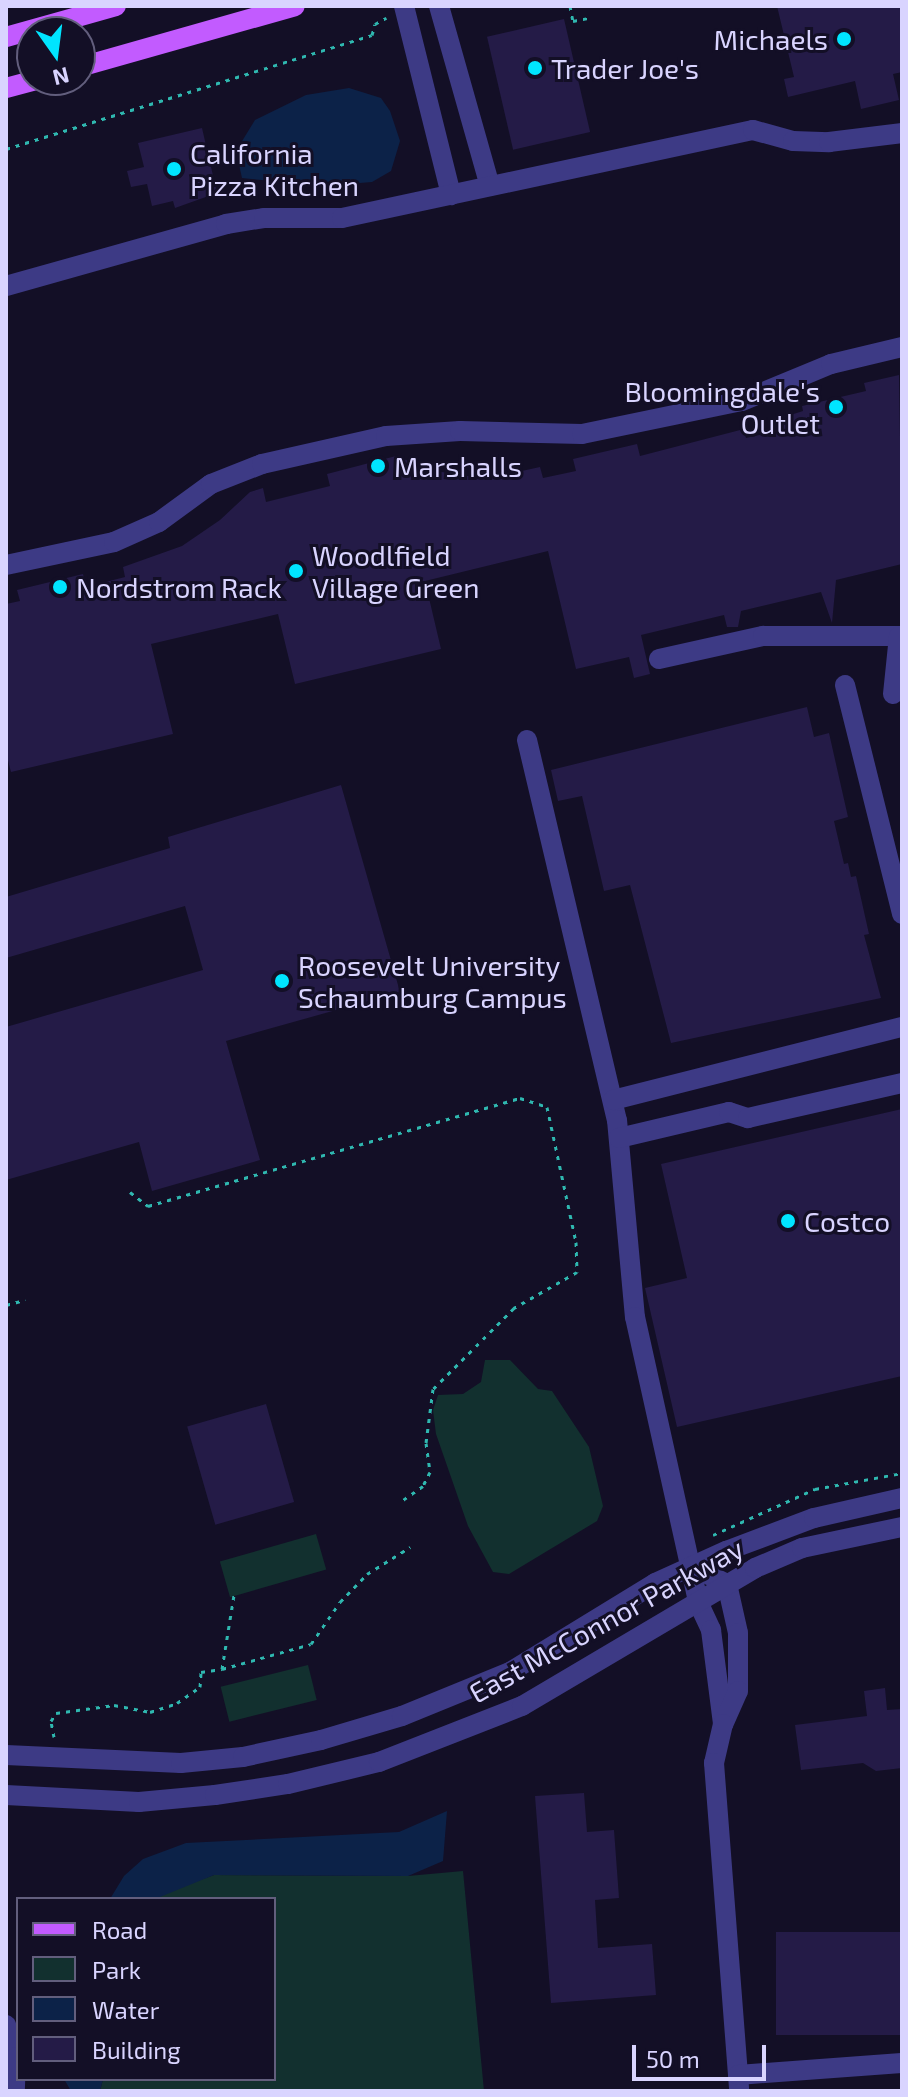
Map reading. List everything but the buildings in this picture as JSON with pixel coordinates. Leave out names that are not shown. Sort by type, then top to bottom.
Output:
[{"type":"main road","points":[[6,37],[116,6]]},
{"type":"main road","points":[[96,62],[295,6]]},
{"type":"street","points":[[404,6],[451,195]]},
{"type":"street","points":[[439,6],[490,186]]},
{"type":"street","points":[[6,286],[226,224],[264,218],[342,218],[753,130],[793,141],[829,142],[902,133]]},
{"type":"street","points":[[6,565],[114,542],[159,522],[211,484],[262,464],[386,436],[460,431],[582,434],[742,401],[831,364],[902,347]]},
{"type":"street","points":[[659,659],[763,636],[901,636],[893,694]]},
{"type":"street","points":[[845,685],[902,914]]},
{"type":"street","points":[[527,740],[613,1100],[635,1317],[698,1602],[711,1630],[723,1724]]},
{"type":"street","points":[[613,1100],[902,1027]]},
{"type":"street","points":[[619,1138],[729,1112],[748,1118],[902,1083]]},
{"type":"street","name":"East McConnor Parkway","points":[[6,1755],[181,1763],[243,1757],[321,1740],[402,1716],[510,1672],[690,1558],[814,1518],[902,1498]]},
{"type":"street","name":"East McConnor Parkway","points":[[6,1795],[139,1802],[288,1784],[379,1762],[522,1706],[727,1584],[802,1548],[902,1527]]},
{"type":"street","points":[[690,1558],[727,1584],[741,1668],[738,1691],[723,1724],[714,1763],[739,2083],[902,2063]]},
{"type":"street","points":[[6,2025],[16,2057],[15,2091]]},
{"type":"path","points":[[570,6],[573,21],[588,18]]},
{"type":"path","points":[[6,149],[372,35],[380,20]]},
{"type":"path","points":[[130,1192],[148,1206],[520,1098],[547,1107],[579,1265],[566,1281],[514,1308],[433,1389],[426,1443],[430,1472],[423,1486],[399,1503]]},
{"type":"path","points":[[6,1305],[25,1300]]},
{"type":"path","points":[[690,1558],[730,1524],[815,1489],[902,1473]]},
{"type":"path","points":[[52,1746],[51,1721],[56,1713],[114,1705],[138,1713],[161,1709],[200,1687],[201,1672],[311,1644],[367,1574],[410,1547]]},
{"type":"path","points":[[222,1669],[234,1595]]},
{"type":"green space","points":[[485,1360],[510,1360],[538,1389],[552,1391],[589,1447],[603,1506],[597,1521],[509,1574],[493,1572],[468,1526],[436,1434],[433,1410],[438,1395],[463,1394],[481,1382]]},
{"type":"green space","points":[[316,1534],[326,1570],[230,1597],[220,1562]]},
{"type":"green space","points":[[308,1665],[317,1700],[229,1722],[221,1687]]},
{"type":"green space","points":[[463,1871],[484,2091],[100,2091],[102,2081],[276,2081],[276,1897],[157,1897],[161,1894],[214,1875],[408,1876]]},
{"type":"water","points":[[349,88],[381,98],[390,111],[400,141],[391,171],[372,182],[322,186],[242,178],[236,151],[255,120],[306,95]]},
{"type":"water","points":[[447,1811],[443,1861],[408,1876],[214,1875],[160,1897],[111,1897],[124,1876],[143,1859],[186,1843],[399,1832]]},
{"type":"water","points":[[65,2081],[102,2081],[100,2091],[71,2091]]},
{"type":"place","name":"Michaels","points":[[844,39]]},
{"type":"place","name":"Trader Joe's","points":[[535,68]]},
{"type":"place","name":"California Pizza Kitchen","points":[[174,169]]},
{"type":"place","name":"Bloomingdale's Outlet","points":[[836,407]]},
{"type":"place","name":"Marshalls","points":[[378,466]]},
{"type":"place","name":"Woodlfield Village Green","points":[[296,571]]},
{"type":"place","name":"Nordstrom Rack","points":[[60,587]]},
{"type":"place","name":"Roosevelt University Schaumburg Campus","points":[[282,981]]},
{"type":"place","name":"Costco","points":[[788,1221]]}]
